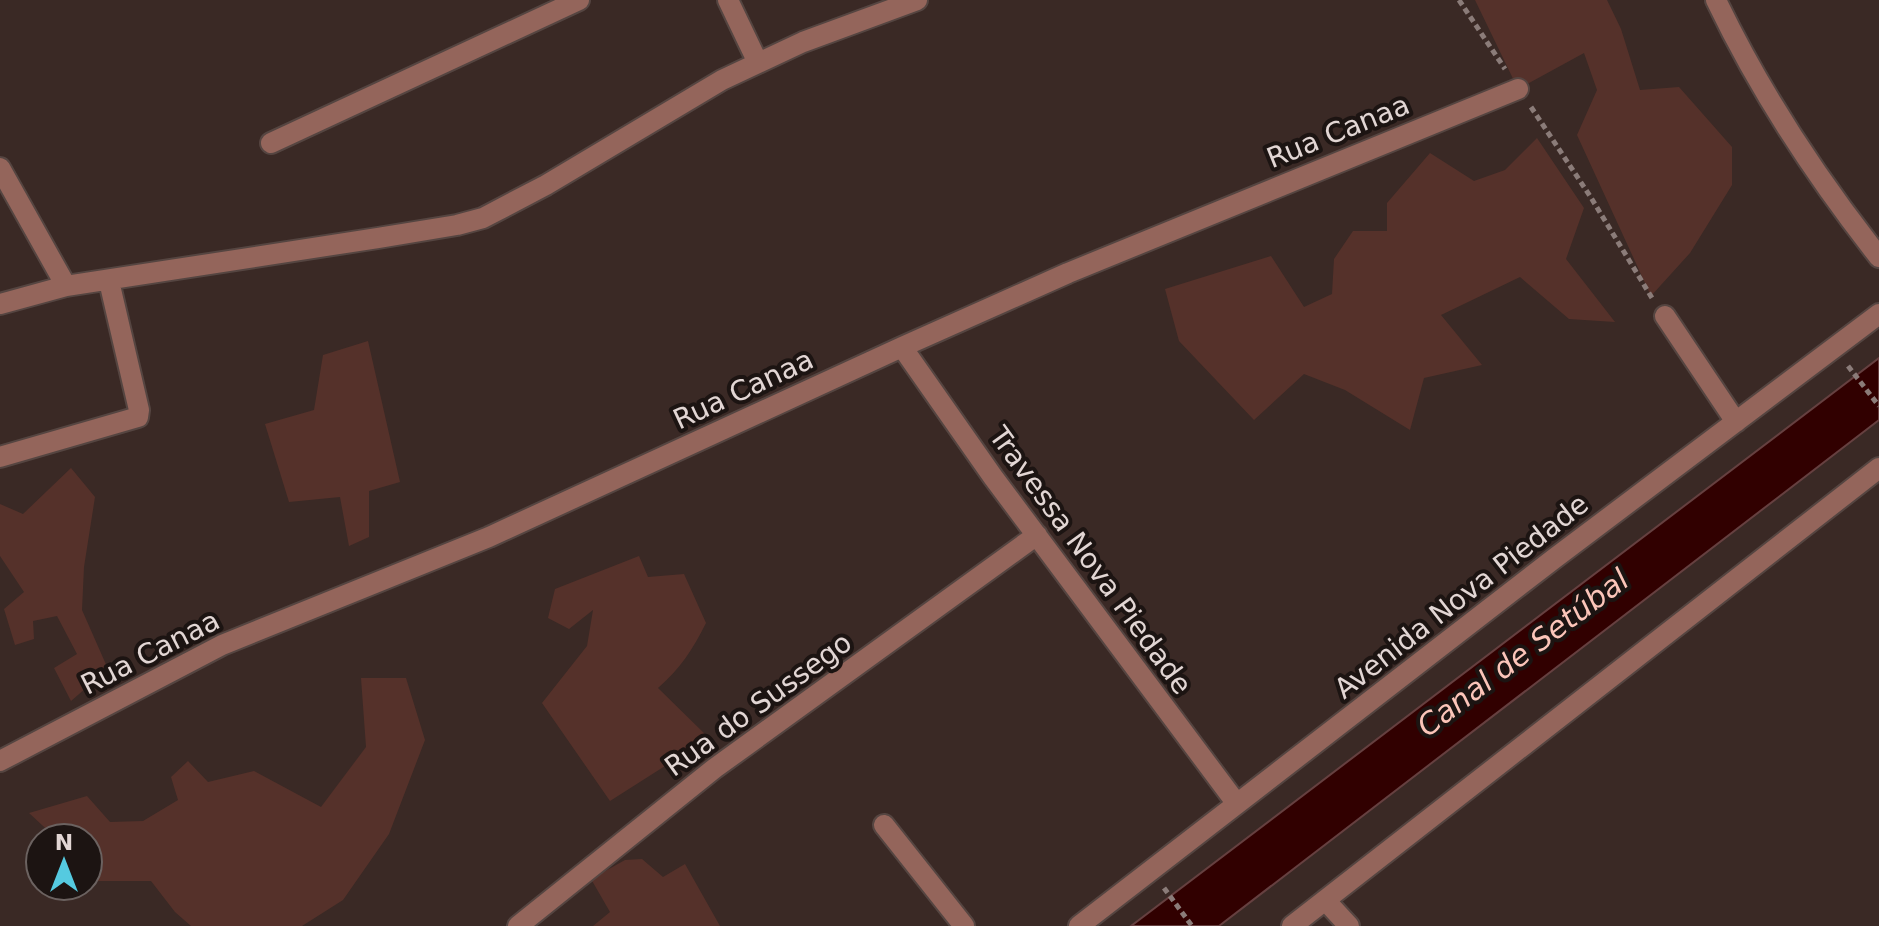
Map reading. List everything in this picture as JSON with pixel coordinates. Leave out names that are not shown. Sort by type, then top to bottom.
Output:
[{"type":"street","points":[[271,143],[579,0]]},
{"type":"street","points":[[728,0],[758,63]]},
{"type":"street","points":[[0,304],[66,286],[457,225],[483,218],[546,185],[722,80],[803,42],[917,0]]},
{"type":"street","points":[[1716,0],[1785,125],[1838,204],[1879,257]]},
{"type":"street","name":"Rua Canaa","points":[[0,761],[222,645],[489,537],[1082,267],[1518,89]]},
{"type":"street","points":[[0,168],[66,286]]},
{"type":"street","points":[[0,457],[138,417],[139,410],[109,281]]},
{"type":"street","name":"Avenida Nova Piedade","points":[[1079,926],[1879,314]]},
{"type":"street","points":[[1665,316],[1736,422]]},
{"type":"street","name":"Travessa Nova Piedade","points":[[902,347],[1237,804]]},
{"type":"street","points":[[1292,926],[1879,468]]},
{"type":"street","name":"Rua do Sussego","points":[[518,926],[715,768],[1037,535]]},
{"type":"street","points":[[884,825],[964,926]]},
{"type":"street","points":[[1325,900],[1349,926]]},
{"type":"path","points":[[1459,0],[1590,196],[1665,316]]},
{"type":"path","points":[[1854,374],[1879,406]]},
{"type":"path","points":[[1161,884],[1192,926]]},
{"type":"shaded area","points":[[1475,0],[1607,0],[1621,29],[1640,90],[1679,87],[1732,147],[1732,185],[1690,253],[1651,296],[1577,135],[1597,90],[1584,53],[1518,89]]},
{"type":"shaded area","points":[[1537,138],[1584,208],[1566,259],[1615,322],[1569,319],[1520,277],[1441,315],[1482,365],[1424,378],[1410,430],[1345,390],[1304,374],[1254,420],[1179,341],[1165,289],[1271,256],[1304,307],[1332,294],[1334,259],[1353,231],[1387,231],[1387,203],[1430,153],[1474,181],[1505,170]]},
{"type":"shaded area","points":[[368,341],[400,482],[369,491],[369,537],[349,546],[340,497],[289,502],[265,424],[314,410],[323,355]]},
{"type":"shaded area","points":[[71,468],[95,497],[84,567],[82,610],[108,669],[71,701],[54,668],[77,654],[57,616],[33,621],[34,639],[15,645],[4,609],[24,592],[0,556],[0,504],[23,514]]},
{"type":"shaded area","points":[[639,556],[648,577],[684,574],[706,623],[685,658],[658,688],[709,738],[610,801],[542,703],[587,646],[593,610],[569,629],[548,618],[555,589]]},
{"type":"shaded area","points":[[361,678],[406,678],[425,740],[389,834],[343,900],[302,926],[191,926],[175,912],[151,881],[104,881],[104,822],[39,822],[29,813],[87,796],[110,822],[143,821],[178,800],[171,777],[188,761],[208,782],[254,771],[321,807],[366,747]]},
{"type":"shaded area","points":[[642,859],[663,877],[685,864],[720,926],[593,926],[610,912],[591,879],[625,860]]},
{"type":"water","name":"Canal de Setúbal","points":[[1879,358],[1879,420],[1219,926],[1131,926]]}]
